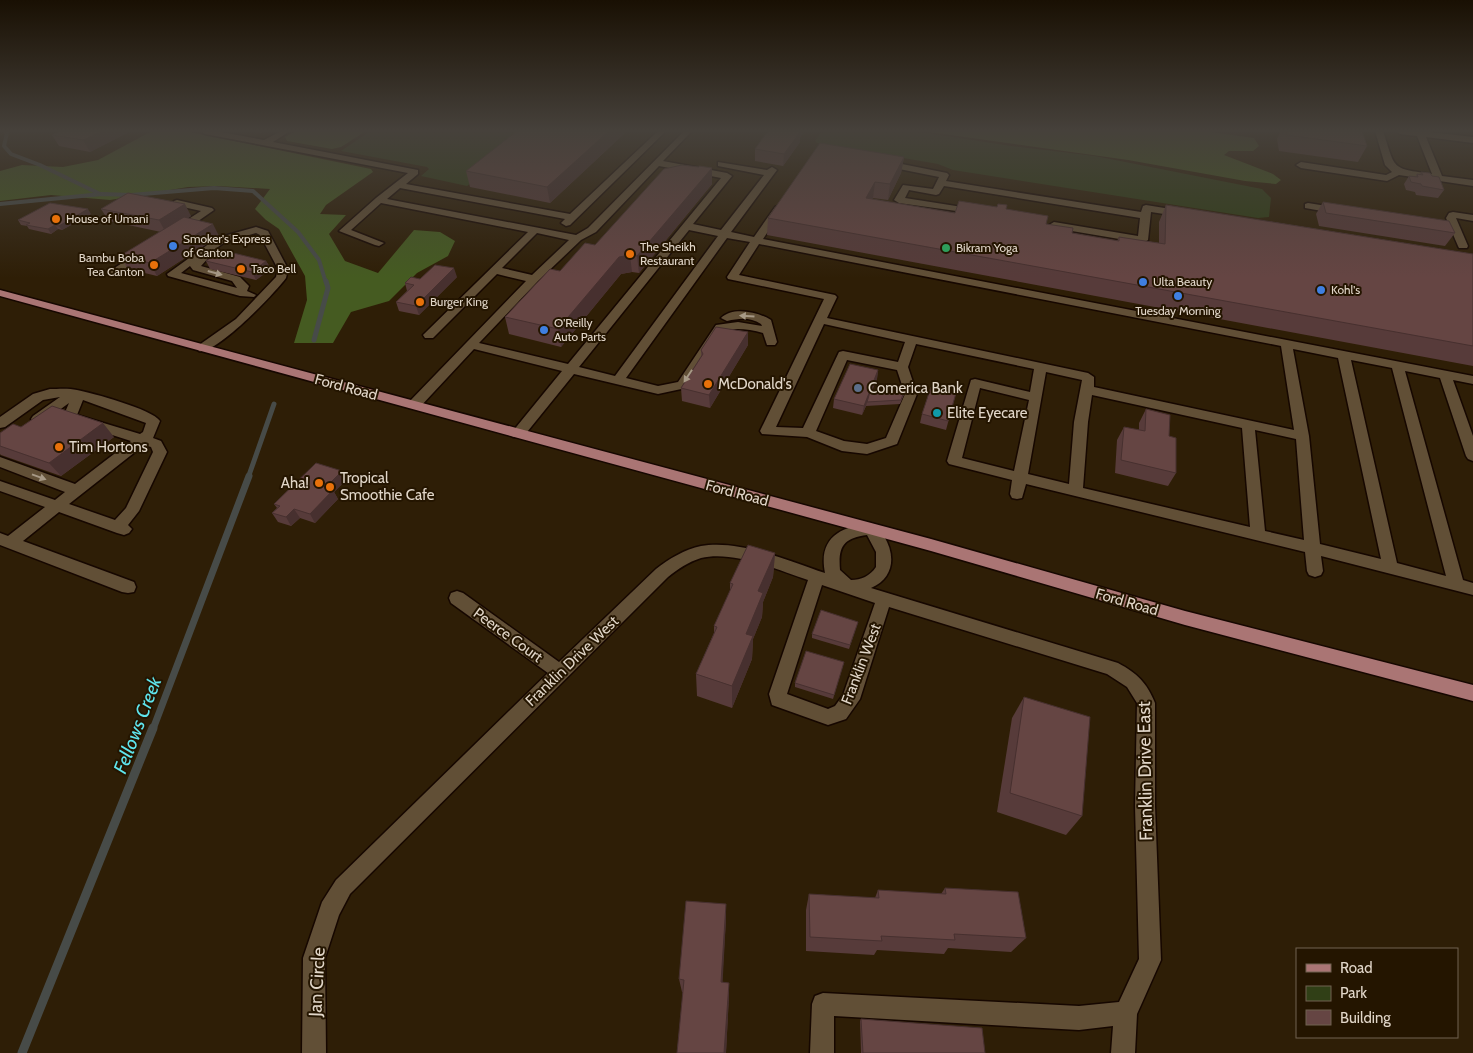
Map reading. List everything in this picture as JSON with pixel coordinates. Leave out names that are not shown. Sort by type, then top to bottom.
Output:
[{"type":"main road","name":"Ford Road","points":[[0,292],[870,530],[931,545],[1185,618],[1473,693]]},
{"type":"street","points":[[379,243],[344,231],[405,180]]},
{"type":"street","points":[[555,234],[611,180]]},
{"type":"street","points":[[414,406],[534,279],[577,238],[592,230],[640,180]]},
{"type":"street","points":[[518,434],[724,180]]},
{"type":"street","points":[[618,380],[764,180]]},
{"type":"street","points":[[942,180],[936,192],[906,187],[899,200],[988,214]]},
{"type":"street","points":[[1453,180],[1473,183]]},
{"type":"street","points":[[941,183],[1146,216]]},
{"type":"street","points":[[398,185],[572,217]]},
{"type":"street","points":[[379,200],[577,238]]},
{"type":"street","points":[[785,200],[732,277],[832,297],[766,431],[808,433],[842,446],[867,449],[892,441],[911,394],[902,367],[912,340]]},
{"type":"street","points":[[168,236],[209,210],[177,203]]},
{"type":"street","points":[[1308,206],[1348,213]]},
{"type":"street","points":[[1046,224],[1143,240],[1146,208],[1194,216]]},
{"type":"street","points":[[1462,246],[1451,218],[1453,215],[1473,218]]},
{"type":"street","points":[[686,226],[1473,380]]},
{"type":"street","points":[[1441,227],[1455,229]]},
{"type":"street","points":[[203,348],[240,321],[282,278],[283,269],[264,233],[256,230],[229,236],[172,274],[261,298]]},
{"type":"street","points":[[428,335],[535,230]]},
{"type":"street","points":[[240,293],[243,286],[236,279],[197,268],[194,264],[226,242],[264,233]]},
{"type":"street","points":[[113,272],[152,247]]},
{"type":"street","points":[[560,255],[574,256]]},
{"type":"street","points":[[495,270],[534,279]]},
{"type":"street","points":[[820,320],[1088,377],[1081,422],[1076,491]]},
{"type":"street","points":[[470,345],[658,390],[682,385],[720,327],[729,325],[753,326],[770,337]]},
{"type":"street","points":[[1286,343],[1302,436],[1315,571]]},
{"type":"street","points":[[1344,354],[1390,568]]},
{"type":"street","points":[[808,433],[843,355],[902,367]]},
{"type":"street","points":[[1397,365],[1456,584]]},
{"type":"street","points":[[1017,494],[1041,368]]},
{"type":"street","points":[[1445,374],[1473,456]]},
{"type":"street","points":[[1035,397],[975,384],[954,461],[1473,589]]},
{"type":"street","points":[[1087,390],[1302,436]]},
{"type":"street","points":[[0,424],[39,397],[54,393],[76,394],[142,415],[153,421],[149,434],[59,506],[5,541]]},
{"type":"street","points":[[30,425],[76,394]]},
{"type":"street","points":[[0,486],[121,528],[132,511],[160,452],[156,444],[70,417],[76,394]]},
{"type":"street","points":[[0,409],[14,413]]},
{"type":"street","points":[[1248,425],[1258,536]]},
{"type":"street","points":[[0,462],[78,491]]},
{"type":"street","points":[[870,530],[879,538],[884,547],[886,557],[884,567],[876,578],[862,586],[847,586],[832,572],[830,554],[835,543],[844,536],[856,531],[870,530]]},
{"type":"street","points":[[5,541],[128,587]]},
{"type":"street","name":"Franklin Drive West","points":[[343,887],[560,672],[662,573],[676,562],[688,556],[710,550],[729,551],[847,586]]},
{"type":"street","name":"Franklin West","points":[[817,577],[778,694],[778,699],[828,717],[836,717],[842,712],[850,698],[884,599]]},
{"type":"street","name":"Franklin Drive East","points":[[847,586],[1112,668],[1124,674],[1142,690],[1146,703],[1145,806],[1150,960],[1126,1013],[1123,1053]]},
{"type":"street","name":"Peerce Court","points":[[457,598],[560,672]]},
{"type":"street","name":"Jan Circle","points":[[314,1053],[314,958],[330,910],[343,887]]},
{"type":"street","points":[[822,1053],[822,1004],[1079,1018],[1126,1013]]},
{"type":"green space","points":[[0,180],[361,180],[326,205],[320,214],[346,215],[329,234],[345,261],[378,273],[414,230],[440,232],[455,241],[448,256],[417,273],[389,301],[351,312],[333,343],[294,343],[307,300],[305,276],[279,229],[255,209],[270,189],[218,186],[188,187],[110,200],[51,195],[0,201]]},
{"type":"green space","points":[[440,180],[474,180],[467,186]]},
{"type":"green space","points":[[1017,180],[1217,180],[1262,189],[1271,198],[1269,217],[1258,218]]},
{"type":"green space","points":[[1240,180],[1281,180],[1276,184]]},
{"type":"building","points":[[512,180],[555,180],[547,187]]},
{"type":"building","points":[[654,180],[702,180],[637,256],[619,257],[558,329],[505,317],[550,269],[560,271],[585,243],[595,245]]},
{"type":"building","points":[[794,180],[892,180],[890,184],[875,182],[866,198],[955,213],[959,201],[997,207],[998,204],[1007,205],[1006,209],[1048,216],[1046,224],[1073,228],[1072,233],[1119,241],[1119,237],[1165,244],[1166,205],[1473,254],[1473,346],[768,218]]},
{"type":"building","points":[[1410,180],[1440,180],[1444,190],[1422,186],[1421,184],[1411,182]]},
{"type":"building","points":[[128,193],[185,204],[159,220],[101,209]]},
{"type":"building","points":[[1323,202],[1449,221],[1455,233],[1326,213]]},
{"type":"building","name":"House of Umani","points":[[50,203],[88,209],[59,226],[55,225],[48,229],[26,225],[30,223],[18,220]]},
{"type":"building","points":[[184,217],[213,224],[150,263],[120,256]]},
{"type":"building","points":[[221,250],[266,261],[252,272],[206,261]]},
{"type":"building","points":[[435,265],[454,268],[416,306],[396,302],[414,285],[405,283],[411,277],[420,279]]},
{"type":"building","name":"McDonald's","points":[[716,327],[748,332],[709,395],[681,388],[703,354],[701,350]]},
{"type":"building","name":"Comerica Bank","points":[[850,364],[878,370],[864,406],[834,399]]},
{"type":"building","name":"Elite Eyecare","points":[[931,387],[956,393],[948,421],[922,414]]},
{"type":"building","points":[[904,391],[901,400],[867,402],[870,392]]},
{"type":"building","points":[[52,406],[103,423],[49,463],[0,446],[0,433],[13,424],[21,427]]},
{"type":"building","points":[[1146,409],[1170,415],[1169,436],[1176,438],[1176,473],[1121,460],[1124,427],[1145,431]]},
{"type":"building","points":[[316,463],[342,471],[325,488],[333,490],[310,514],[294,509],[286,517],[272,513],[280,506],[274,504]]},
{"type":"building","points":[[748,545],[775,553],[758,591],[763,593],[746,634],[753,636],[732,686],[696,674],[717,627],[714,626],[733,584],[730,583]]},
{"type":"building","points":[[821,610],[858,622],[850,645],[812,634]]},
{"type":"building","points":[[806,651],[844,662],[834,695],[795,683]]},
{"type":"building","points":[[1024,697],[1090,717],[1082,816],[1010,793]]},
{"type":"building","points":[[945,888],[1018,892],[1026,938],[954,934],[955,940],[881,936],[882,941],[810,937],[809,894],[879,898],[878,890],[946,894]]},
{"type":"building","points":[[686,901],[726,904],[721,982],[729,983],[724,1053],[677,1053],[684,980],[679,979]]},
{"type":"building","points":[[861,1019],[982,1028],[985,1053],[863,1053]]},
{"type":"waterway","points":[[71,180],[100,194]]},
{"type":"waterway","name":"Fellows Creek","points":[[0,204],[102,194],[131,195],[214,188],[253,191],[298,232],[319,260],[326,283]]},
{"type":"waterway","name":"Fellows Creek","points":[[314,340],[328,288],[326,281]]},
{"type":"waterway","name":"Fellows Creek","points":[[248,478],[274,404]]},
{"type":"waterway","name":"Fellows Creek","points":[[153,729],[249,476]]},
{"type":"waterway","name":"Fellows Creek","points":[[22,1053],[153,728]]},
{"type":"place","name":"House of Umani","points":[[56,219]]},
{"type":"place","name":"Smoker's Express of Canton","points":[[173,246]]},
{"type":"place","name":"Bikram Yoga","points":[[946,248]]},
{"type":"place","name":"The Sheikh Restaurant","points":[[630,254]]},
{"type":"place","name":"Bambu Boba Tea Canton","points":[[154,265]]},
{"type":"place","name":"Taco Bell","points":[[241,269]]},
{"type":"place","name":"Ulta Beauty","points":[[1143,282]]},
{"type":"place","name":"Kohl's","points":[[1321,290]]},
{"type":"place","name":"Tuesday Morning","points":[[1178,296]]},
{"type":"place","name":"Burger King","points":[[420,302]]},
{"type":"place","name":"O'Reilly Auto Parts","points":[[544,330]]},
{"type":"place","name":"McDonald's","points":[[708,384]]},
{"type":"place","name":"Comerica Bank","points":[[858,388]]},
{"type":"place","name":"Elite Eyecare","points":[[937,413]]},
{"type":"place","name":"Tim Hortons","points":[[59,447]]},
{"type":"place","name":"Aha!","points":[[319,483]]},
{"type":"place","name":"Tropical Smoothie Cafe","points":[[330,487]]}]
